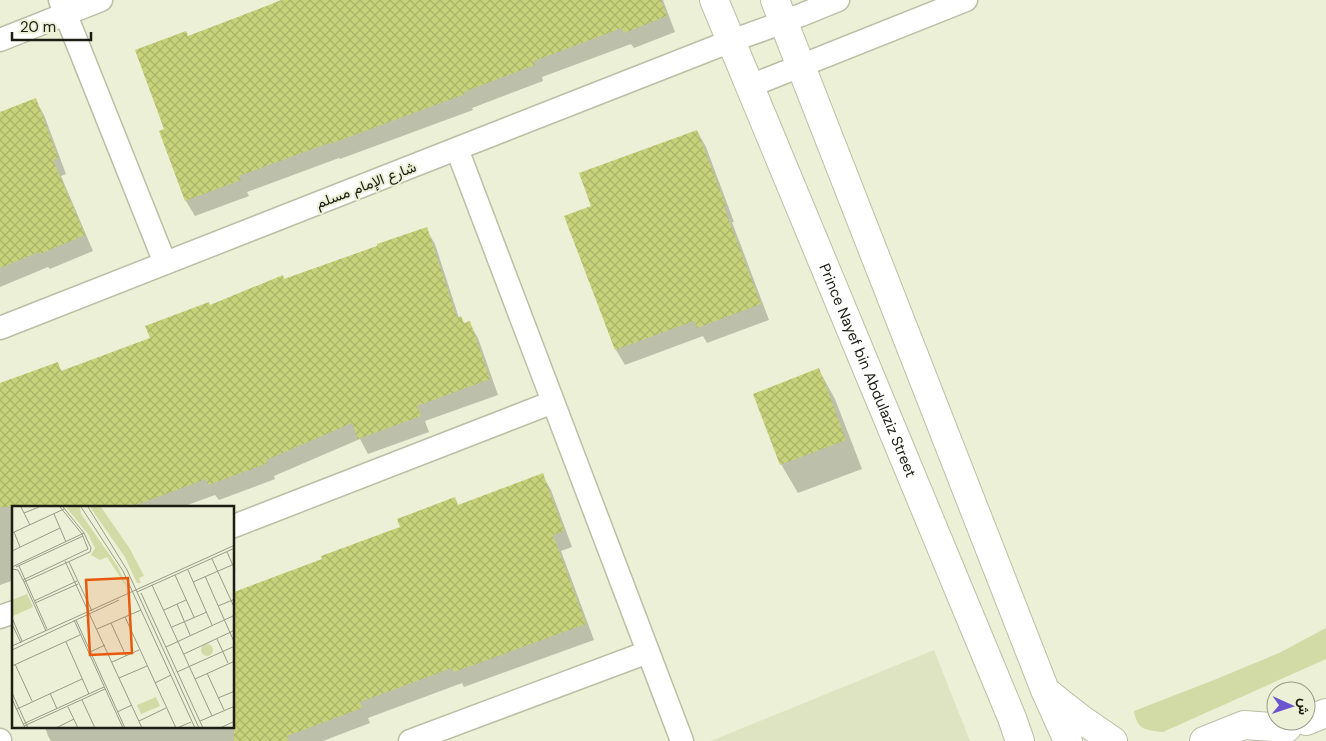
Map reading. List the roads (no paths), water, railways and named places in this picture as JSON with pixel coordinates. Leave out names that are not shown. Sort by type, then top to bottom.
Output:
[{"type":"main road","name":"Prince Nayef bin Abdulaziz Street","points":[[714,0],[1010,733]]},
{"type":"main road","points":[[779,11],[1045,690],[1068,741]]},
{"type":"main road","points":[[1045,690],[1081,719],[1114,741]]},
{"type":"main road","points":[[1204,741],[1244,725],[1266,724]]},
{"type":"main road","points":[[1258,741],[1281,731]]},
{"type":"street","points":[[0,40],[63,7],[101,0]]},
{"type":"street","name":"شارع الإمام مسلم","points":[[0,328],[731,41],[779,11],[838,0]]},
{"type":"street","points":[[750,86],[966,0]]},
{"type":"street","points":[[63,7],[165,263]]},
{"type":"street","points":[[457,149],[682,741]]},
{"type":"street","points":[[235,526],[553,402]]},
{"type":"street","points":[[0,617],[12,613]]},
{"type":"street","points":[[410,741],[648,652]]}]
